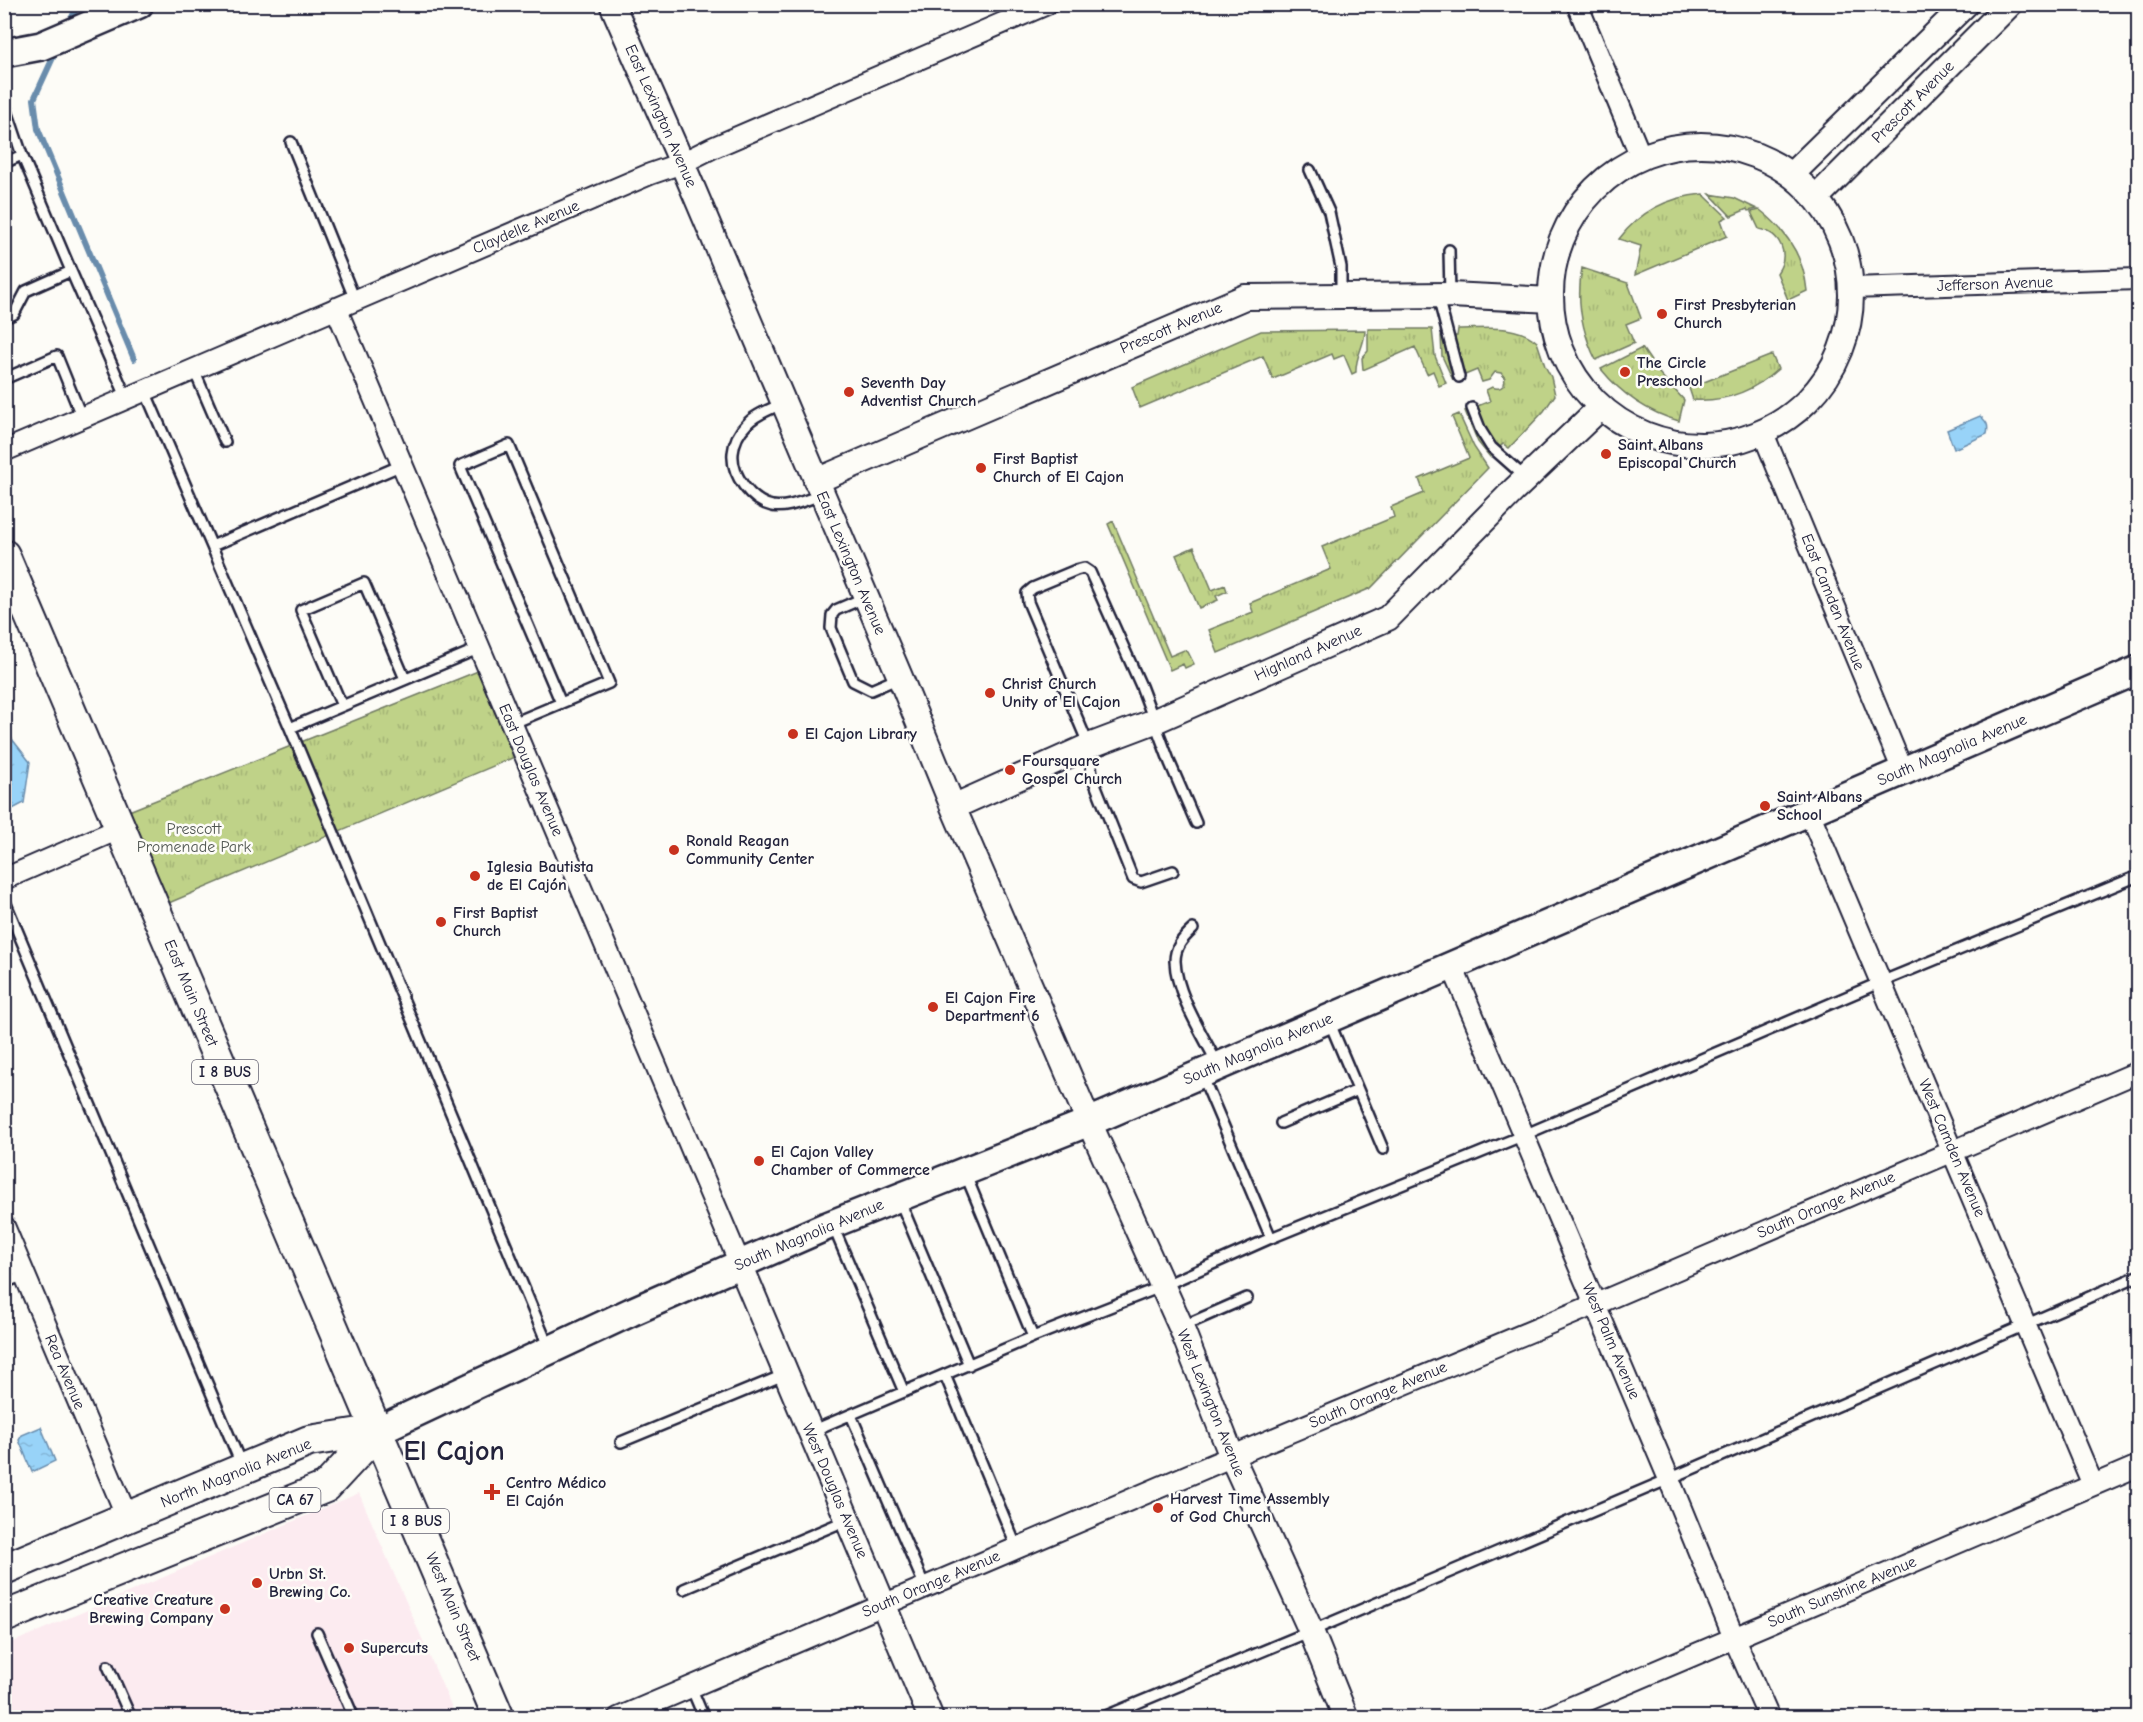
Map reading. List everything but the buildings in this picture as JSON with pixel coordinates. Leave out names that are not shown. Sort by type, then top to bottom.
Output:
[{"type":"main road","points":[[4,53],[41,46],[130,6]]},
{"type":"main road","name":"East Main Street","points":[[4,555],[379,1430]]},
{"type":"main road","name":"South Magnolia Avenue","points":[[379,1430],[631,1312],[832,1224],[1089,1122],[2139,670]]},
{"type":"main road","name":"North Magnolia Avenue","points":[[4,1569],[309,1441],[379,1430]]},
{"type":"main road","name":"CA 67","points":[[4,1617],[326,1487],[379,1430]]},
{"type":"main road","name":"West Main Street","points":[[379,1430],[499,1718]]},
{"type":"main road","points":[[93,1582],[111,1567],[124,1551],[129,1535],[126,1517]]},
{"type":"street","name":"East Lexington Avenue","points":[[612,4],[682,163],[953,807],[1089,1122]]},
{"type":"street","name":"Claydelle Avenue","points":[[4,451],[650,174],[682,163],[1047,4]]},
{"type":"street","points":[[1577,4],[1641,157]]},
{"type":"street","name":"Prescott Avenue","points":[[1791,175],[1966,4]]},
{"type":"street","name":"Prescott Avenue","points":[[1816,198],[2010,4]]},
{"type":"street","points":[[1696,145],[1725,147],[1752,154],[1791,175],[1816,198],[1834,226],[1846,256],[1851,288],[1847,333],[1830,375],[1800,409],[1763,433],[1721,445],[1678,445],[1636,432],[1601,407],[1579,382],[1559,343],[1551,300],[1556,254],[1569,222],[1590,194],[1617,170],[1641,157],[1668,148],[1696,145]]},
{"type":"street","name":"Jefferson Avenue","points":[[1851,288],[2139,279]]},
{"type":"street","name":"Prescott Avenue","points":[[819,488],[1245,297],[1444,295],[1551,300]]},
{"type":"street","name":"East Douglas Avenue","points":[[336,308],[740,1264]]},
{"type":"street","name":"Highland Avenue","points":[[953,807],[1388,618],[1601,407]]},
{"type":"street","name":"East Camden Avenue","points":[[1763,433],[1903,771]]},
{"type":"street","name":"West Camden Avenue","points":[[1809,812],[2093,1485]]},
{"type":"street","points":[[4,879],[121,828]]},
{"type":"street","name":"West Palm Avenue","points":[[1452,966],[1769,1718]]},
{"type":"street","name":"South Orange Avenue","points":[[618,1718],[2139,1072]]},
{"type":"street","name":"West Lexington Avenue","points":[[1089,1122],[1181,1327],[1232,1457],[1311,1631],[1346,1718]]},
{"type":"street","name":"Rea Avenue","points":[[4,1226],[126,1517]]},
{"type":"street","name":"West Douglas Avenue","points":[[740,1264],[930,1718]]},
{"type":"street","name":"South Sunshine Avenue","points":[[1546,1718],[2139,1466]]},
{"type":"lane","points":[[4,102],[22,155],[71,271],[212,546],[550,1350]]},
{"type":"lane","points":[[291,142],[355,300]]},
{"type":"lane","points":[[4,163],[22,155]]},
{"type":"lane","points":[[1310,170],[1329,212],[1341,267],[1341,296]]},
{"type":"lane","points":[[1449,250],[1444,295],[1459,377]]},
{"type":"lane","points":[[4,318],[14,314],[26,291],[71,271]]},
{"type":"lane","points":[[4,379],[57,356],[82,418]]},
{"type":"lane","points":[[194,370],[225,442]]},
{"type":"lane","points":[[783,403],[749,421],[737,436],[733,455],[740,481],[753,498],[773,506],[788,506],[819,488]]},
{"type":"lane","points":[[1472,408],[1481,431],[1491,447],[1527,478]]},
{"type":"lane","points":[[511,724],[609,683],[509,445],[460,466],[561,703]]},
{"type":"lane","points":[[212,546],[402,465]]},
{"type":"lane","points":[[1173,871],[1142,882],[1133,879],[1092,776],[1089,746],[1028,602],[1027,593],[1033,588],[1076,570],[1084,568],[1090,572],[1155,721],[1196,823]]},
{"type":"lane","points":[[342,706],[301,610],[364,583],[405,679]]},
{"type":"lane","points":[[866,597],[836,610],[832,615],[831,628],[834,637],[853,681],[861,687],[871,690],[900,677]]},
{"type":"lane","points":[[290,728],[480,648]]},
{"type":"lane","points":[[810,1432],[2139,876]]},
{"type":"lane","points":[[4,899],[242,1468]]},
{"type":"lane","points":[[1193,929],[1180,941],[1175,960],[1180,985],[1271,1238]]},
{"type":"lane","points":[[1328,1019],[1383,1149]]},
{"type":"lane","points":[[1281,1123],[1358,1090]]},
{"type":"lane","points":[[963,1171],[1033,1337]]},
{"type":"lane","points":[[898,1197],[969,1365]]},
{"type":"lane","points":[[832,1224],[904,1392]]},
{"type":"lane","points":[[4,1284],[24,1275]]},
{"type":"lane","points":[[1101,1718],[1669,1479],[2139,1275]]},
{"type":"lane","points":[[1181,1327],[1247,1298]]},
{"type":"lane","points":[[621,1442],[786,1374]]},
{"type":"lane","points":[[945,1375],[1017,1548]]},
{"type":"lane","points":[[851,1415],[925,1587]]},
{"type":"lane","points":[[684,1589],[847,1520]]},
{"type":"lane","points":[[317,1633],[354,1718]]},
{"type":"lane","points":[[108,1666],[131,1718]]},
{"type":"lane","points":[[691,1687],[704,1718]]},
{"type":"shaded area","points":[[359,1493],[456,1717],[5,1717],[4,1646]]},
{"type":"green space","points":[[1703,194],[1727,217],[1721,220],[1727,236],[1635,275],[1641,246],[1619,239],[1627,229],[1656,207],[1678,198]]},
{"type":"green space","points":[[1710,194],[1734,198],[1757,209],[1748,211],[1747,209],[1731,216]]},
{"type":"green space","points":[[1760,210],[1786,236],[1802,267],[1807,291],[1788,300],[1777,273],[1783,259],[1783,252],[1773,235],[1759,229],[1751,212]]},
{"type":"green space","points":[[1582,268],[1628,283],[1641,318],[1626,324],[1634,343],[1596,360],[1581,315]]},
{"type":"green space","points":[[1499,328],[1528,336],[1537,342],[1551,377],[1555,395],[1544,411],[1509,448],[1503,444],[1490,457],[1478,442],[1465,411],[1490,401],[1486,390],[1501,387],[1504,385],[1505,378],[1501,373],[1495,372],[1489,380],[1482,382],[1477,370],[1453,380],[1442,356],[1441,336],[1457,336],[1458,329]]},
{"type":"green space","points":[[1368,329],[1432,329],[1435,356],[1446,383],[1439,386],[1433,371],[1427,374],[1415,347],[1363,370],[1362,358],[1368,351]]},
{"type":"green space","points":[[1365,330],[1356,372],[1352,374],[1344,355],[1334,359],[1332,354],[1273,379],[1263,356],[1140,408],[1132,387],[1261,331]]},
{"type":"green space","points":[[1642,348],[1659,373],[1684,400],[1679,421],[1656,413],[1626,395],[1601,369]]},
{"type":"green space","points":[[1772,355],[1778,369],[1749,389],[1728,397],[1693,400],[1689,388]]},
{"type":"green space","points":[[1459,414],[1474,447],[1488,468],[1371,588],[1218,653],[1209,630],[1253,612],[1250,603],[1331,569],[1322,547],[1394,517],[1391,507],[1424,493],[1419,479],[1469,458],[1452,417]]},
{"type":"green space","points":[[1113,521],[1170,656],[1184,650],[1188,652],[1194,664],[1185,668],[1183,664],[1170,670],[1108,524]]},
{"type":"green space","points":[[1194,547],[1212,590],[1225,585],[1227,591],[1216,596],[1218,600],[1199,608],[1176,555]]},
{"type":"green space","name":"Prescott Promenade Park","points":[[488,667],[524,753],[164,905],[124,813]]},
{"type":"water","points":[[1980,416],[1987,424],[1987,434],[1954,449],[1947,430]]},
{"type":"water","points":[[5,730],[30,762],[24,803],[5,813]]},
{"type":"water","points":[[41,1427],[55,1461],[32,1472],[19,1440],[22,1435]]},
{"type":"waterway","points":[[68,26],[78,4]]},
{"type":"waterway","points":[[57,49],[34,99],[38,129],[134,359]]},
{"type":"place","name":"First Presbyterian Church","points":[[1662,314]]},
{"type":"place","name":"The Circle Preschool","points":[[1625,372]]},
{"type":"place","name":"Seventh Day Adventist Church","points":[[849,392]]},
{"type":"place","name":"Saint Albans Episcopal Church","points":[[1606,454]]},
{"type":"place","name":"First Baptist Church of El Cajon","points":[[981,468]]},
{"type":"place","name":"Christ Church Unity of El Cajon","points":[[990,693]]},
{"type":"place","name":"El Cajon Library","points":[[793,734]]},
{"type":"place","name":"Foursquare Gospel Church","points":[[1010,770]]},
{"type":"place","name":"Saint Albans School","points":[[1765,806]]},
{"type":"place","name":"Ronald Reagan Community Center","points":[[674,850]]},
{"type":"place","name":"Iglesia Bautista de El Cajón","points":[[475,876]]},
{"type":"place","name":"First Baptist Church","points":[[441,922]]},
{"type":"place","name":"El Cajon Fire Department 6","points":[[933,1007]]},
{"type":"place","name":"El Cajon Valley Chamber of Commerce","points":[[759,1161]]},
{"type":"place","name":"Centro Médico El Cajón","points":[[492,1492]]},
{"type":"place","name":"Harvest Time Assembly of God Church","points":[[1158,1508]]},
{"type":"place","name":"Urbn St. Brewing Co.","points":[[257,1583]]},
{"type":"place","name":"Creative Creature Brewing Company","points":[[225,1609]]},
{"type":"place","name":"Supercuts","points":[[349,1648]]},
{"type":"district","name":"El Cajon","points":[[454,1451]]}]
